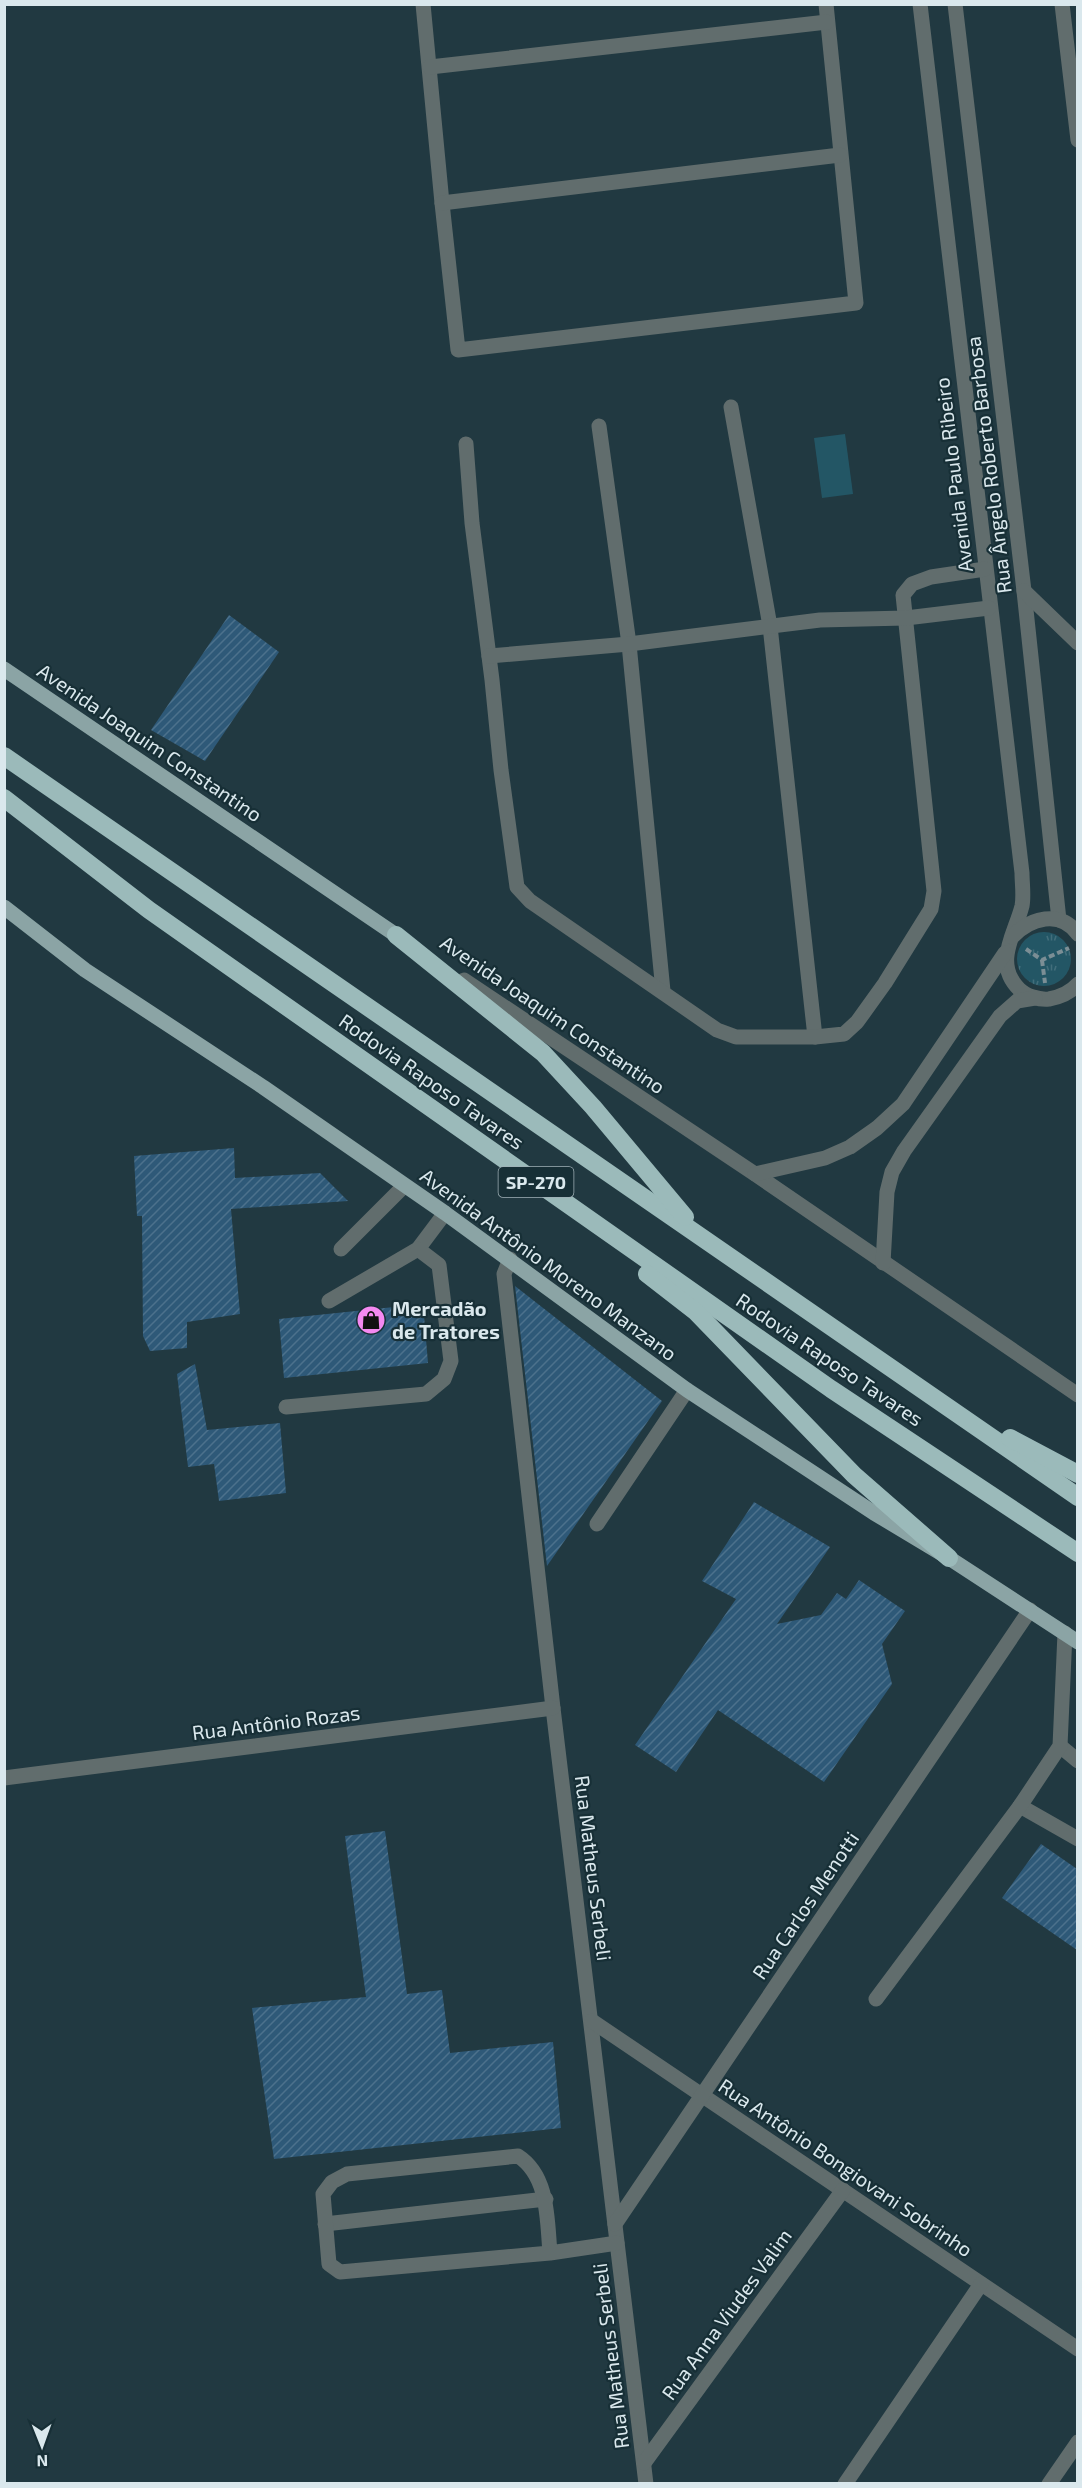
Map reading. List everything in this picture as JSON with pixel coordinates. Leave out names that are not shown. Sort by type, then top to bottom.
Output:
[{"type":"highway","name":"Rodovia Raposo Tavares","points":[[4,756],[940,1400],[1077,1497]]},
{"type":"highway","name":"Rodovia Raposo Tavares","points":[[4,798],[149,910],[831,1389],[1077,1553]]},
{"type":"highway","points":[[396,935],[543,1053],[593,1107],[699,1234]]},
{"type":"highway","points":[[491,1150],[696,1312],[854,1475],[949,1558]]},
{"type":"highway","points":[[940,1400],[1077,1474]]},
{"type":"main road","name":"Avenida Joaquim Constantino","points":[[4,669],[396,935]]},
{"type":"main road","name":"Avenida Antônio Moreno Manzano","points":[[4,907],[85,970],[263,1087],[445,1213],[687,1390],[874,1513],[949,1558],[1071,1637]]},
{"type":"street","points":[[423,4],[458,350],[856,303],[826,4]]},
{"type":"street","name":"Avenida Paulo Ribeiro","points":[[755,1174],[825,1158],[850,1147],[877,1128],[903,1104],[1008,946],[1022,903],[1022,873],[989,608],[920,4]]},
{"type":"street","name":"Rua Ângelo Roberto Barbosa","points":[[955,4],[1024,591],[1059,920]]},
{"type":"street","points":[[1062,4],[1077,140]]},
{"type":"street","points":[[430,67],[827,22]]},
{"type":"street","points":[[442,203],[840,155]]},
{"type":"street","points":[[731,407],[771,626],[815,1037]]},
{"type":"street","points":[[599,426],[629,644],[663,991]]},
{"type":"street","points":[[466,444],[472,523],[517,887],[530,902],[726,1035],[815,1037],[843,1034],[850,1030],[885,982],[934,902],[903,595],[912,584],[931,577],[985,569]]},
{"type":"street","points":[[1024,591],[1077,643]]},
{"type":"street","points":[[489,656],[629,644],[820,620],[906,618],[989,608]]},
{"type":"street","points":[[1035,998],[1022,991],[1012,981],[1006,967],[1008,946],[1023,925],[1040,918],[1059,920],[1076,930]]},
{"type":"street","name":"Avenida Joaquim Constantino","points":[[396,935],[755,1174],[1077,1395]]},
{"type":"street","points":[[883,1263],[887,1192],[892,1172],[904,1151],[1000,1016],[1017,1001],[1062,996],[1077,984]]},
{"type":"street","points":[[341,1250],[404,1186]]},
{"type":"street","points":[[329,1301],[418,1249],[445,1213]]},
{"type":"street","points":[[286,1407],[426,1394],[444,1379],[451,1361],[439,1265],[418,1249]]},
{"type":"street","name":"Rua Matheus Serbeli","points":[[510,1259],[504,1274],[553,1708],[646,2484]]},
{"type":"street","points":[[597,1524],[687,1390]]},
{"type":"street","name":"Rua Carlos Menotti","points":[[615,2224],[1030,1610]]},
{"type":"street","points":[[876,1999],[1020,1806],[1060,1746],[1071,1637]]},
{"type":"street","name":"Rua Antônio Rozas","points":[[4,1778],[553,1708]]},
{"type":"street","points":[[1060,1746],[1077,1761]]},
{"type":"street","points":[[1020,1806],[1077,1839]]},
{"type":"street","name":"Rua Antônio Bongiovani Sobrinho","points":[[592,2021],[1077,2349]]},
{"type":"street","points":[[550,2253],[546,2199],[529,2163],[518,2156],[347,2174],[332,2182],[322,2194],[329,2264],[340,2272],[550,2253],[617,2243]]},
{"type":"street","name":"Rua Anna Viudes Valim","points":[[644,2463],[843,2190]]},
{"type":"street","points":[[325,2224],[546,2199]]},
{"type":"street","points":[[844,2484],[981,2284]]},
{"type":"street","points":[[1049,2484],[1077,2442]]},
{"type":"path","points":[[1008,946],[1041,960],[1077,945]]},
{"type":"green space","points":[[845,434],[853,494],[822,498],[814,438]]},
{"type":"green space","points":[[1044,932],[1054,934],[1063,940],[1069,949],[1071,959],[1069,969],[1063,978],[1054,984],[1044,986],[1034,984],[1025,978],[1019,969],[1017,959],[1019,949],[1025,940],[1034,934]]},
{"type":"building","points":[[229,615],[279,652],[205,761],[151,730]]},
{"type":"building","points":[[234,1148],[235,1178],[320,1173],[348,1201],[231,1209],[240,1314],[187,1322],[187,1348],[150,1351],[143,1336],[142,1216],[137,1216],[134,1156]]},
{"type":"building","points":[[515,1286],[662,1401],[547,1566]]},
{"type":"building","points":[[423,1304],[428,1363],[284,1378],[279,1319]]},
{"type":"building","points":[[195,1364],[207,1430],[280,1423],[286,1493],[219,1501],[214,1464],[188,1467],[177,1374]]},
{"type":"building","points":[[754,1502],[830,1547],[777,1624],[821,1615],[837,1593],[846,1599],[859,1580],[905,1611],[882,1644],[892,1684],[824,1782],[718,1710],[676,1772],[635,1745],[736,1599],[702,1581]]},
{"type":"building","points":[[385,1831],[407,1994],[442,1990],[450,2053],[553,2042],[561,2128],[274,2159],[252,2008],[366,1997],[345,1836]]},
{"type":"building","points":[[1041,1844],[1077,1869],[1077,1950],[1002,1898]]},
{"type":"place","name":"Mercadão de Tratores","points":[[371,1320]]}]
